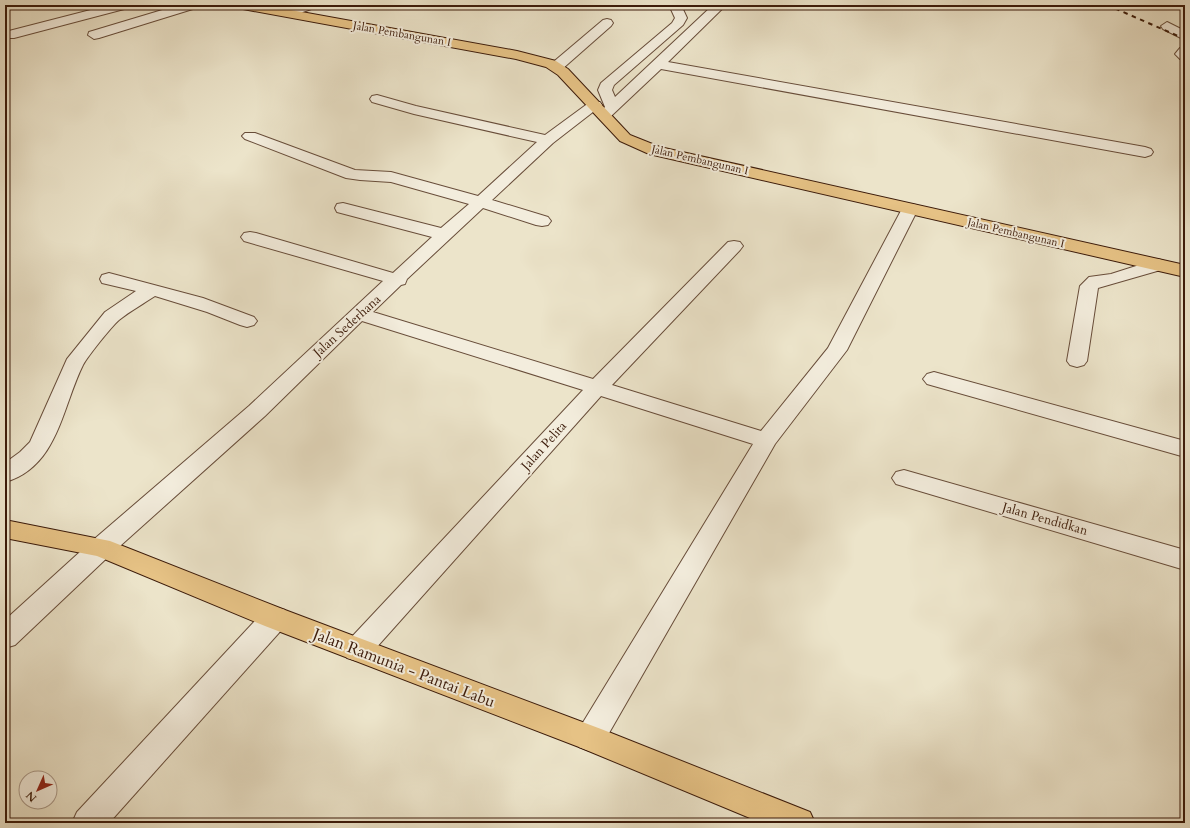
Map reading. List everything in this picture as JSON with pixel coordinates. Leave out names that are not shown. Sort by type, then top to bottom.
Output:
[{"type":"main road","name":"Jalan Pembangunan I","points":[[244,5],[536,59],[556,67],[604,109],[625,138],[655,151],[1185,271]]},
{"type":"main road","name":"Jalan Ramunia - Pantai Labu","points":[[5,529],[101,548],[357,650],[590,738],[799,823]]},
{"type":"street","points":[[9,35],[124,5]]},
{"type":"street","points":[[94,35],[192,5]]},
{"type":"street","points":[[289,13],[310,5]]},
{"type":"street","points":[[604,109],[605,90],[608,83],[677,25],[681,18],[675,5]]},
{"type":"street","name":"Jalan Sederhana","points":[[5,637],[101,548],[257,411],[327,343],[398,280],[548,140],[604,109],[658,64],[720,5]]},
{"type":"street","points":[[556,67],[607,23]]},
{"type":"street","points":[[1185,24],[1167,26],[1185,36]]},
{"type":"street","points":[[1185,51],[1182,54],[1185,56]]},
{"type":"street","points":[[658,64],[1145,152]]},
{"type":"street","points":[[377,99],[414,110],[465,120],[548,140]]},
{"type":"street","points":[[250,136],[335,167],[346,174],[400,178],[542,221]]},
{"type":"street","points":[[343,208],[446,235]]},
{"type":"street","points":[[590,738],[766,440],[837,350],[910,209]]},
{"type":"street","points":[[250,237],[398,280]]},
{"type":"street","name":"Jalan Pelita","points":[[357,650],[597,388],[734,246]]},
{"type":"street","points":[[1076,361],[1088,286],[1096,281],[1113,279],[1158,265]]},
{"type":"street","points":[[109,278],[152,289],[247,320]]},
{"type":"street","points":[[5,474],[28,458],[40,446],[74,363],[112,316],[152,289]]},
{"type":"street","points":[[360,314],[766,440]]},
{"type":"street","points":[[934,379],[1185,449]]},
{"type":"street","name":"Jalan Pendidkan","points":[[904,478],[1185,560]]},
{"type":"street","points":[[88,823],[275,618]]},
{"type":"railway","points":[[1107,5],[1185,39]]}]
